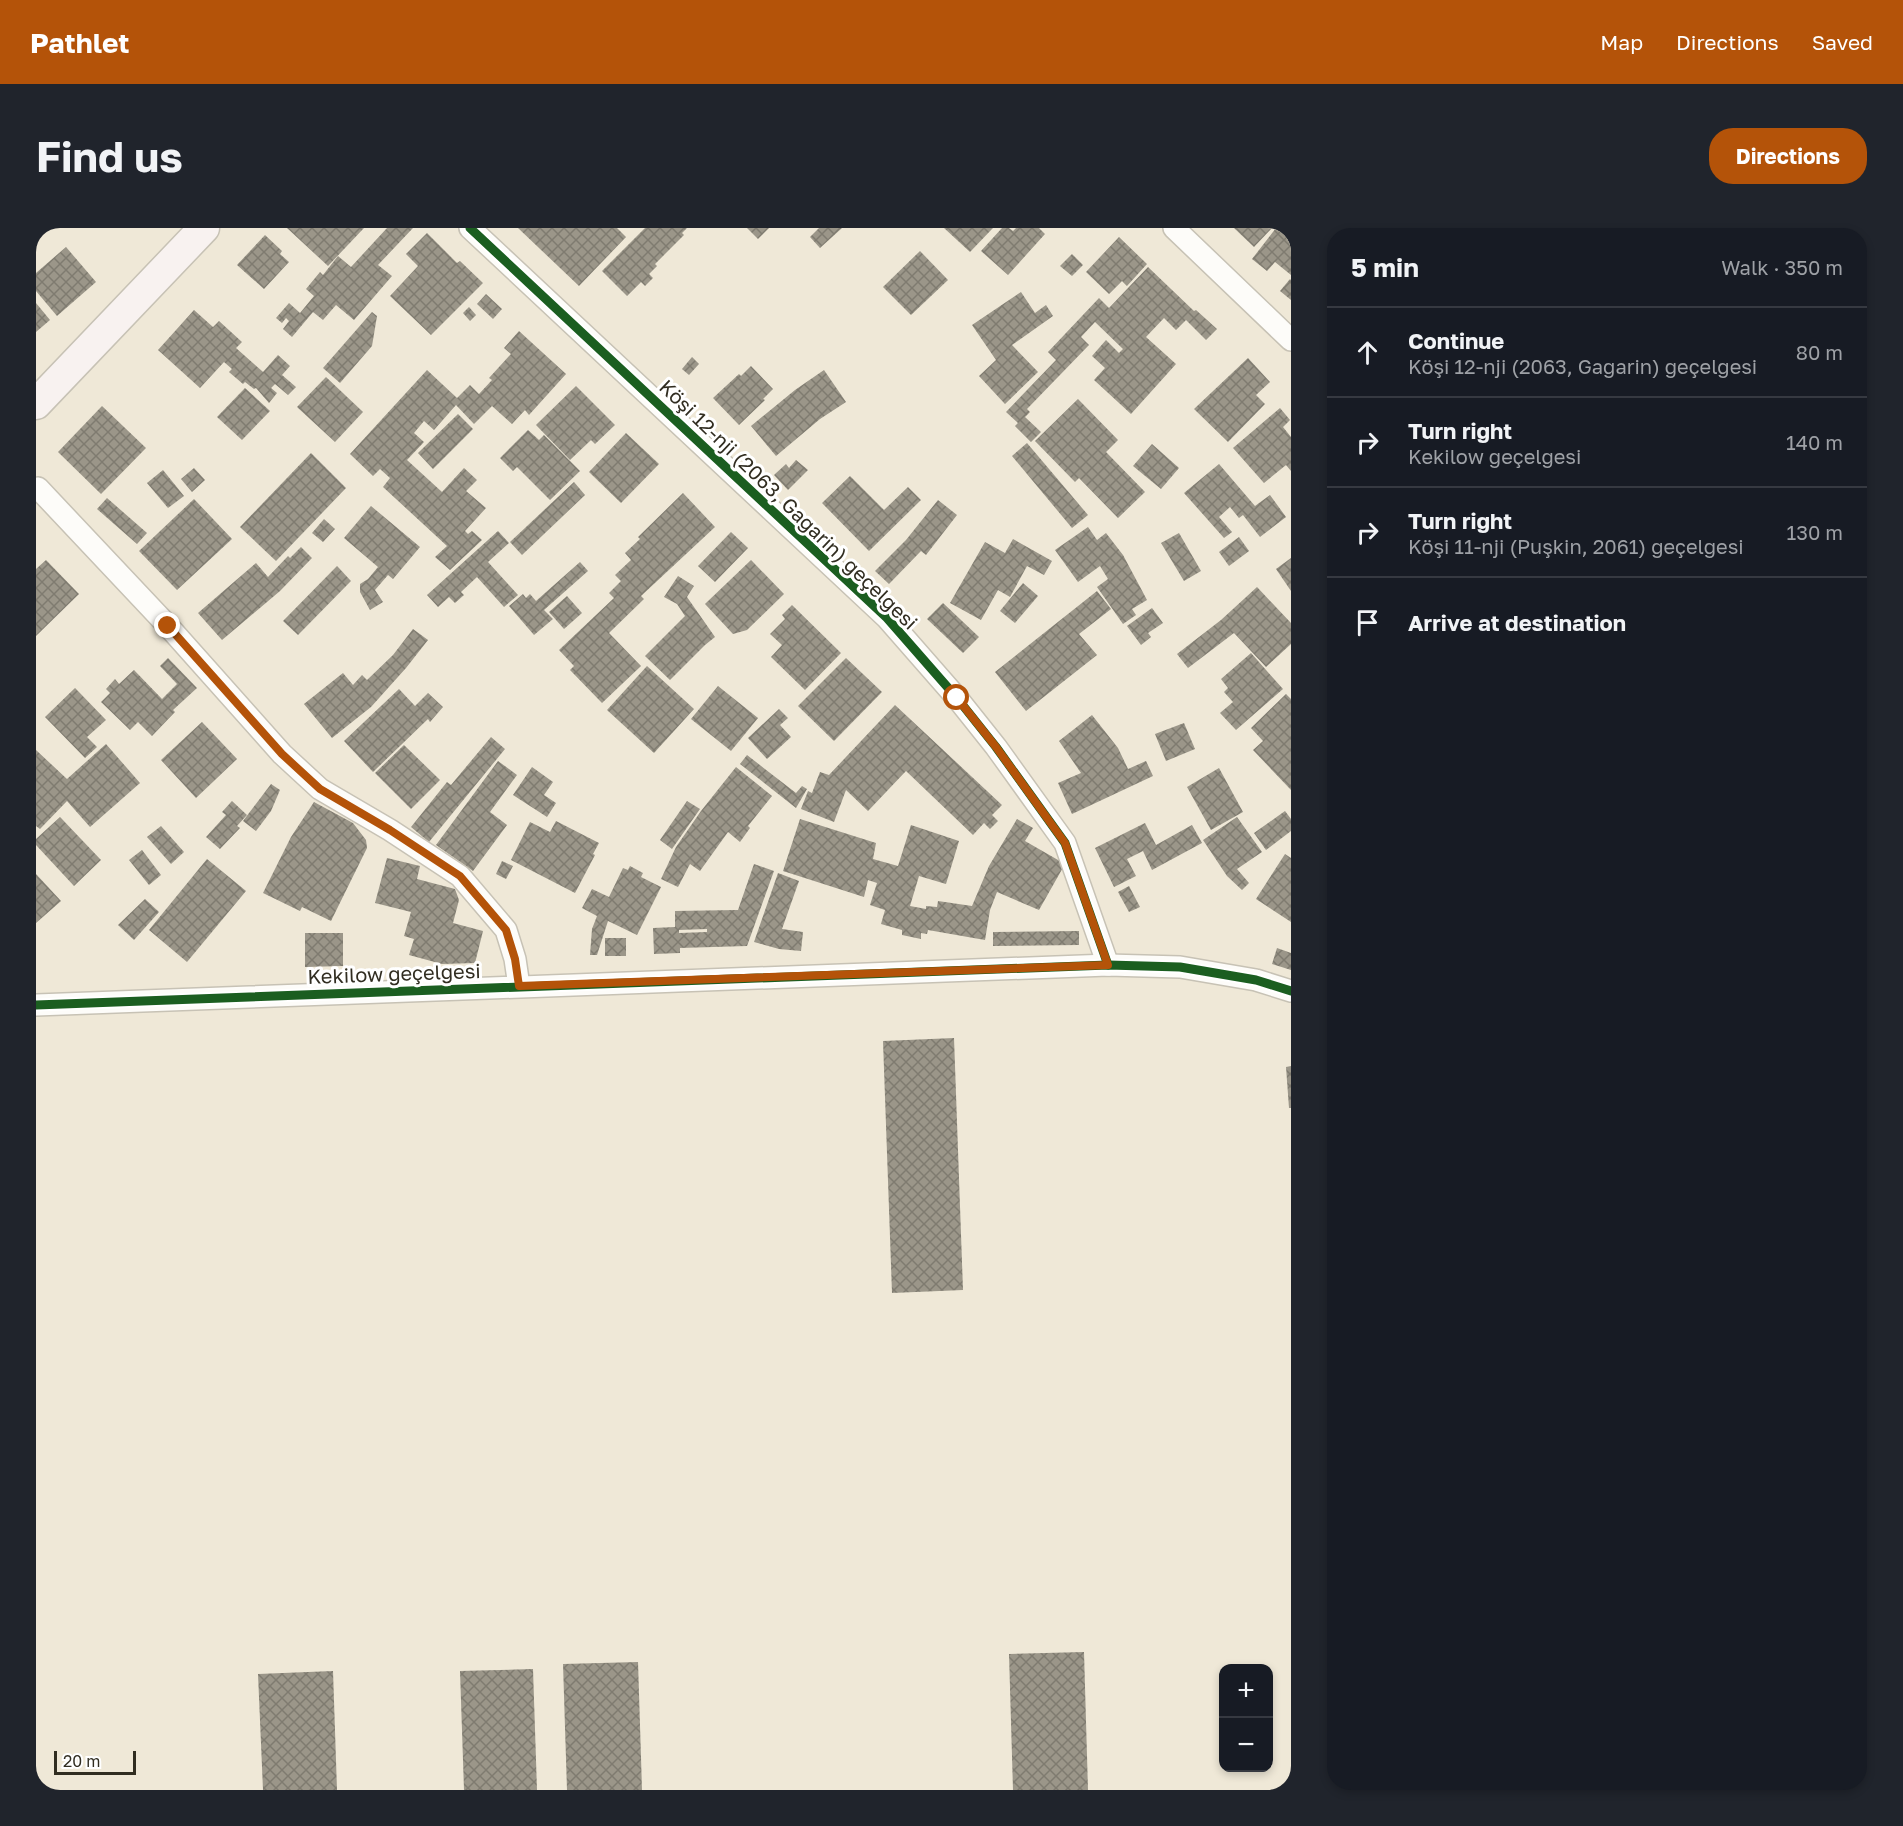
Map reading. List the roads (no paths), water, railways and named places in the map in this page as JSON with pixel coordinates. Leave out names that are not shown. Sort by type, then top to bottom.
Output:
[{"type":"main road","points":[[36,404],[204,228]]},
{"type":"street","name":"Köşi 12-nji (2063, Gagarin) geçelgesi","points":[[470,228],[887,618],[941,680],[996,747],[1065,843],[1108,965]]},
{"type":"street","points":[[1174,228],[1291,340]]},
{"type":"street","points":[[38,488],[168,626],[282,754],[320,789],[390,830],[460,876],[506,930],[515,959],[519,986]]},
{"type":"street","name":"Kekilow geçelgesi","points":[[36,1005],[1108,965],[1180,967],[1256,980],[1291,991]]}]
